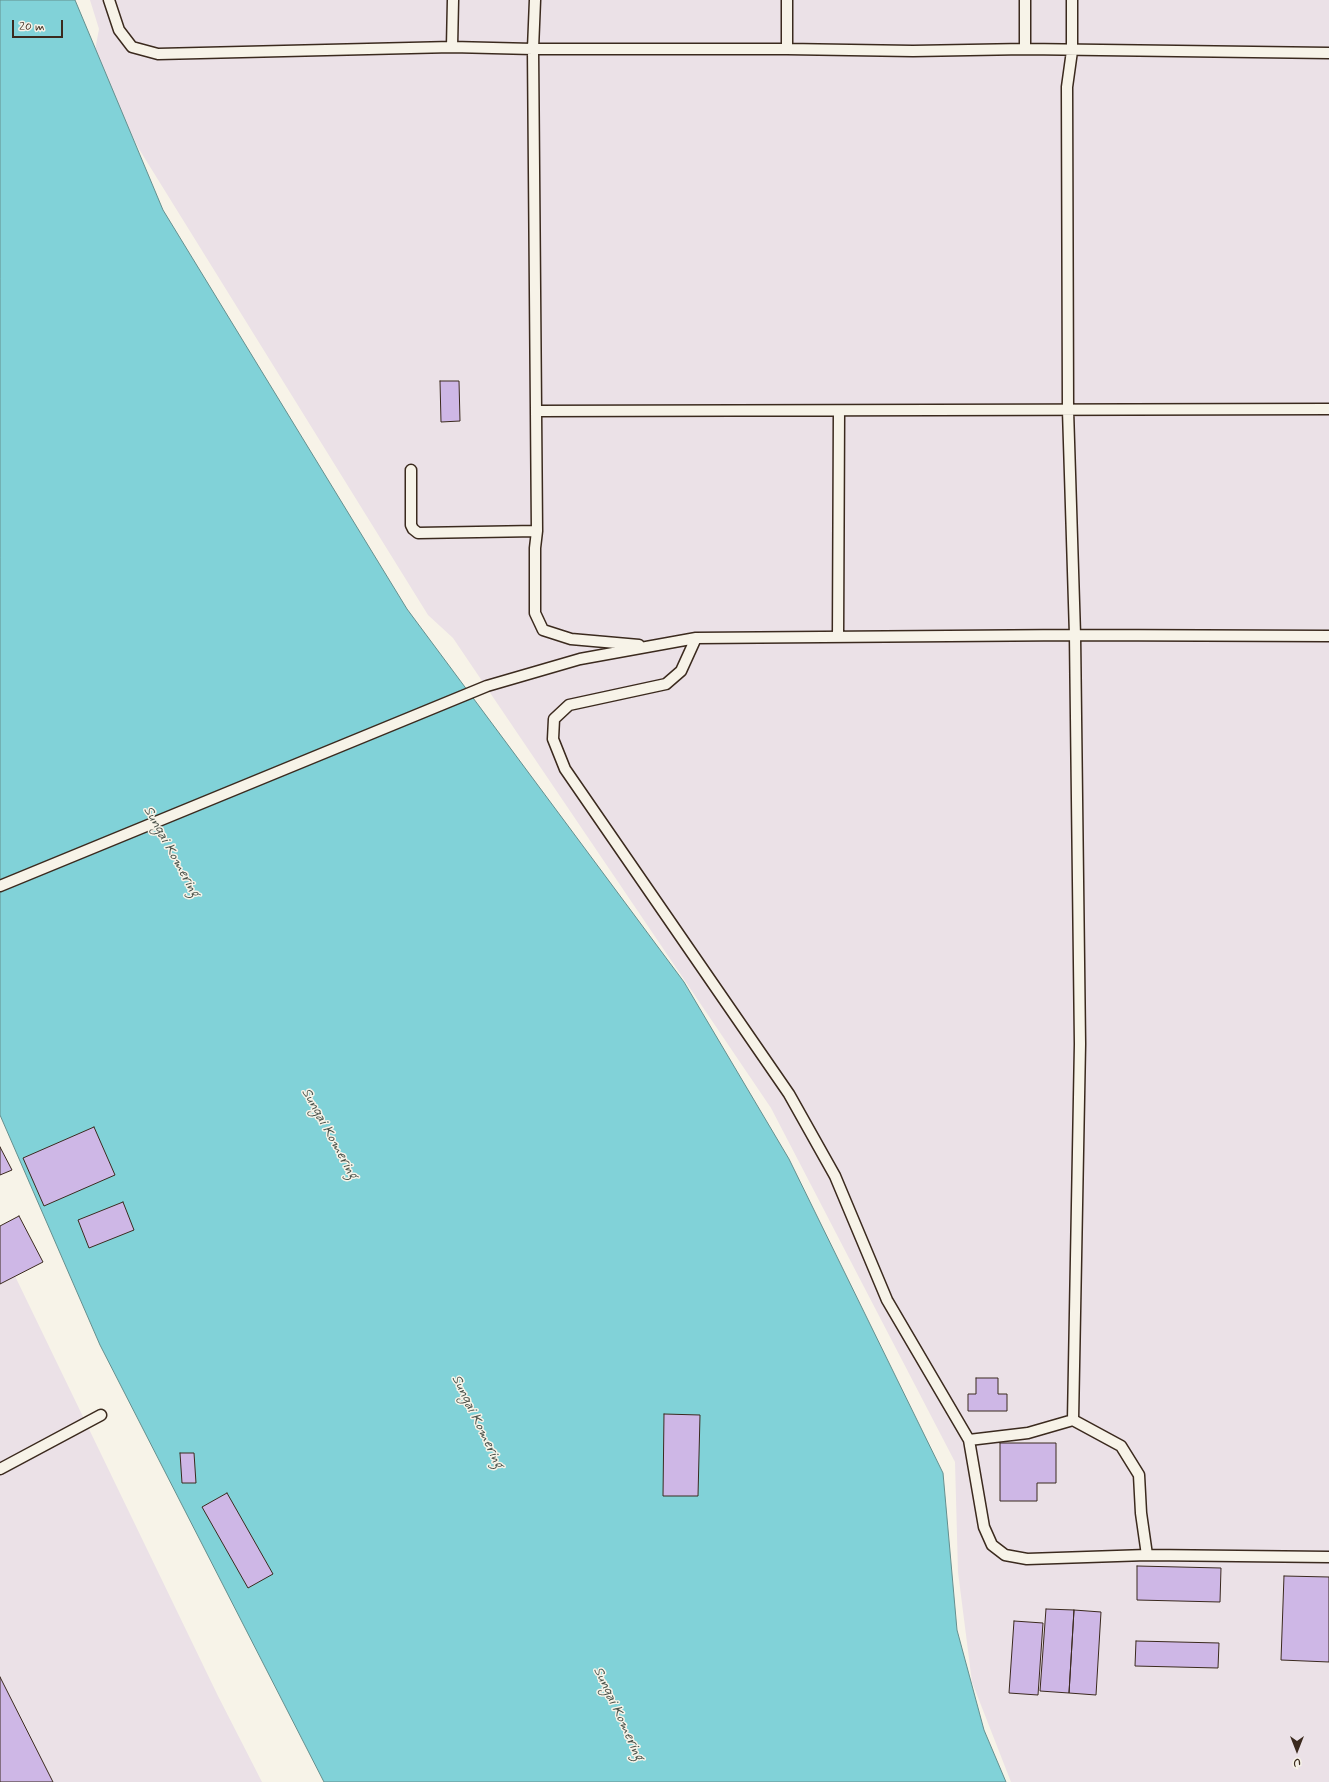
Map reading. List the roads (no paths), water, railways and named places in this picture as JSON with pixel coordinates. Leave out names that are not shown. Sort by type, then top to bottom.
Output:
[{"type":"lane","points":[[109,0],[119,30],[132,47],[158,54],[452,47],[534,49],[913,51],[1025,49],[1072,51],[1329,53]]},
{"type":"lane","points":[[452,47],[453,0]]},
{"type":"lane","points":[[535,0],[534,49],[537,411],[535,613],[543,630],[571,639],[651,646]]},
{"type":"lane","points":[[787,0],[787,50]]},
{"type":"lane","points":[[1025,0],[1025,49]]},
{"type":"lane","points":[[1072,0],[1072,51],[1066,87],[1068,410],[1075,635],[1080,1044],[1073,1420]]},
{"type":"lane","points":[[537,411],[1329,409]]},
{"type":"lane","points":[[838,637],[839,411]]},
{"type":"lane","points":[[411,470],[411,526],[418,533],[537,531]]},
{"type":"lane","points":[[0,886],[487,686],[580,659],[696,638],[1075,635],[1329,636]]},
{"type":"lane","points":[[696,638],[681,671],[666,684],[569,705],[554,719],[552,739],[565,769],[789,1094],[835,1176],[887,1300],[969,1440],[984,1527],[992,1546],[1005,1555],[1027,1559],[1147,1555],[1329,1557]]},
{"type":"lane","points":[[0,1469],[101,1415]]},
{"type":"lane","points":[[969,1440],[1028,1433],[1073,1420],[1121,1446],[1139,1475],[1141,1513],[1147,1555]]},
{"type":"water","name":"Sungai Komering","points":[[0,0],[75,0],[163,210],[407,609],[684,982],[789,1159],[943,1473],[957,1630],[984,1730],[1006,1782],[324,1782],[100,1345],[0,1115]]}]
